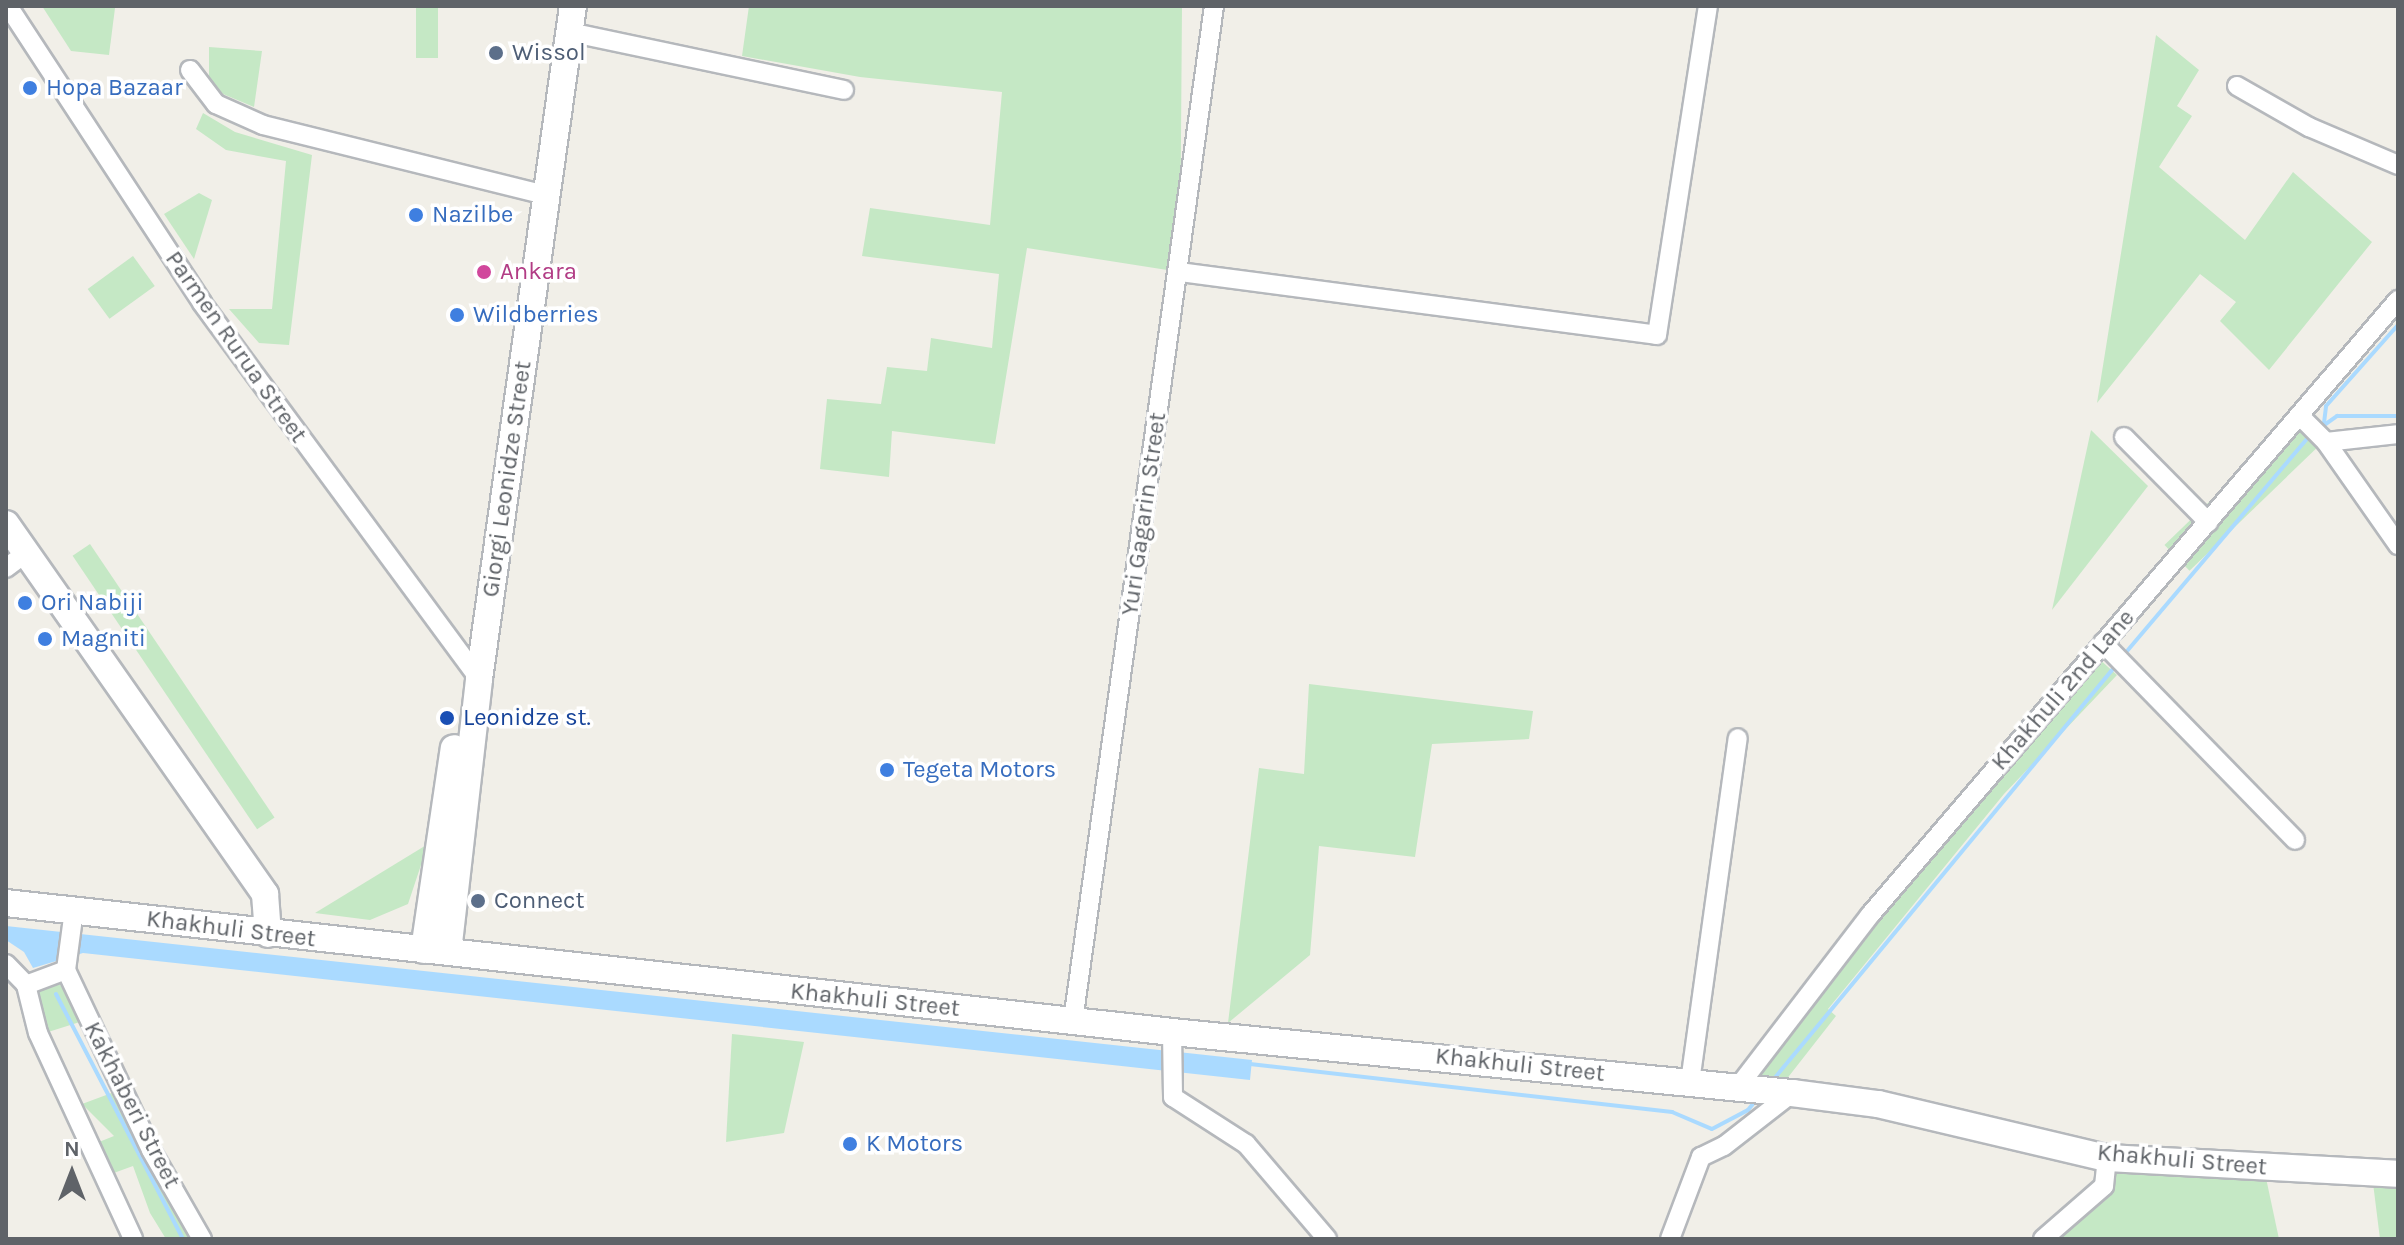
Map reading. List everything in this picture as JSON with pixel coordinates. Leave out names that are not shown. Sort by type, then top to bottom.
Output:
[{"type":"street","name":"Parmen Rurua Street","points":[[8,6],[202,303],[473,670]]},
{"type":"street","name":"Giorgi Leonidze Street","points":[[436,951],[539,193],[558,6]]},
{"type":"street","name":"Yuri Gagarin Street","points":[[1073,1021],[1180,272],[1214,6]]},
{"type":"street","points":[[1180,272],[1657,335],[1708,6]]},
{"type":"street","name":"Giorgi Leonidze Street","points":[[539,193],[571,19]]},
{"type":"street","points":[[571,19],[844,90]]},
{"type":"street","points":[[190,70],[194,82],[216,104],[263,125],[539,193]]},
{"type":"street","points":[[2237,86],[2309,127],[2398,165]]},
{"type":"street","name":"Khakhuli 2nd Lane","points":[[1742,1088],[1870,915],[2117,655],[2208,522],[2398,300]]},
{"type":"street","points":[[2299,415],[2325,442],[2398,545]]},
{"type":"street","points":[[2325,442],[2398,434]]},
{"type":"street","points":[[2124,437],[2208,522]]},
{"type":"street","points":[[6,524],[16,560],[265,894],[268,934]]},
{"type":"street","points":[[2117,655],[2295,840]]},
{"type":"street","points":[[1690,1082],[1738,738]]},
{"type":"street","name":"Khakhuli Street","points":[[6,903],[73,919],[268,934],[1172,1032],[1786,1092],[1878,1104],[2107,1158],[2398,1174]]},
{"type":"street","points":[[26,985],[68,964],[73,919]]},
{"type":"street","points":[[6,964],[26,985],[38,1033],[133,1239]]},
{"type":"street","name":"Kakhaberi Street","points":[[68,964],[151,1150],[202,1239]]},
{"type":"street","points":[[1172,1032],[1170,1082],[1173,1097],[1246,1144],[1276,1173],[1327,1239]]},
{"type":"street","points":[[1670,1239],[1701,1157],[1724,1146],[1786,1092]]},
{"type":"street","points":[[2043,1239],[2104,1186],[2107,1158]]},
{"type":"green space","points":[[42,6],[115,8],[109,55],[71,51]]},
{"type":"green space","points":[[416,6],[438,6],[438,58],[416,58]]},
{"type":"green space","points":[[749,6],[1182,6],[1180,272],[1027,248],[995,444],[892,431],[889,477],[820,469],[827,399],[881,404],[887,367],[927,371],[931,338],[992,348],[999,274],[862,256],[870,208],[990,225],[1002,92],[860,77],[742,56]]},
{"type":"green space","points":[[2156,35],[2199,70],[2177,106],[2192,116],[2159,167],[2245,240],[2293,172],[2372,242],[2269,370],[2220,321],[2236,302],[2200,274],[2097,403]]},
{"type":"green space","points":[[209,47],[262,51],[254,107],[223,94],[209,80]]},
{"type":"green space","points":[[203,113],[235,132],[312,155],[289,345],[259,343],[229,309],[272,309],[286,161],[226,150],[196,129]]},
{"type":"green space","points":[[199,193],[212,200],[194,259],[164,214]]},
{"type":"green space","points":[[133,256],[155,286],[109,319],[88,289]]},
{"type":"green space","points":[[2299,415],[2324,441],[2189,571],[2164,545]]},
{"type":"green space","points":[[2091,430],[2148,486],[2052,610]]},
{"type":"green space","points":[[90,544],[275,818],[257,829],[73,556]]},
{"type":"green space","points":[[2098,658],[2117,675],[2004,794],[1828,1009],[1836,1016],[1782,1085],[1754,1078],[1872,914]]},
{"type":"green space","points":[[1309,684],[1533,711],[1529,739],[1432,744],[1415,857],[1319,846],[1310,955],[1228,1023],[1259,768],[1304,774]]},
{"type":"green space","points":[[428,844],[408,904],[370,920],[315,913]]},
{"type":"green space","points":[[59,983],[83,1021],[45,1033],[34,990]]},
{"type":"green space","points":[[732,1034],[804,1042],[784,1133],[726,1142]]},
{"type":"green space","points":[[117,1091],[194,1239],[166,1239],[150,1213],[133,1166],[111,1174],[99,1142],[114,1136],[82,1104]]},
{"type":"green space","points":[[2115,1166],[2266,1178],[2279,1239],[2052,1239]]},
{"type":"green space","points":[[2398,1182],[2398,1239],[2380,1239],[2373,1183]]},
{"type":"water","points":[[6,926],[1252,1060],[1250,1080],[83,953],[33,968],[24,952],[6,940]]},
{"type":"waterway","points":[[2324,423],[2326,406],[2398,325]]},
{"type":"waterway","points":[[2320,428],[2337,416],[2398,416]]},
{"type":"waterway","points":[[2122,657],[2310,435]]},
{"type":"waterway","points":[[1773,1080],[2117,664]]},
{"type":"waterway","points":[[56,994],[183,1239]]},
{"type":"waterway","points":[[1250,1064],[1672,1112],[1712,1129],[1748,1110],[1757,1099]]},
{"type":"place","name":"Wissol","points":[[496,53]]},
{"type":"place","name":"Hopa Bazaar","points":[[30,88]]},
{"type":"place","name":"Nazilbe","points":[[416,215]]},
{"type":"place","name":"Ankara","points":[[484,272]]},
{"type":"place","name":"Wildberries","points":[[457,315]]},
{"type":"place","name":"Ori Nabiji","points":[[25,603]]},
{"type":"place","name":"Magniti","points":[[45,639]]},
{"type":"place","name":"Leonidze st.","points":[[447,718]]},
{"type":"place","name":"Tegeta Motors","points":[[887,770]]},
{"type":"place","name":"Connect","points":[[478,901]]},
{"type":"place","name":"K Motors","points":[[850,1144]]}]
